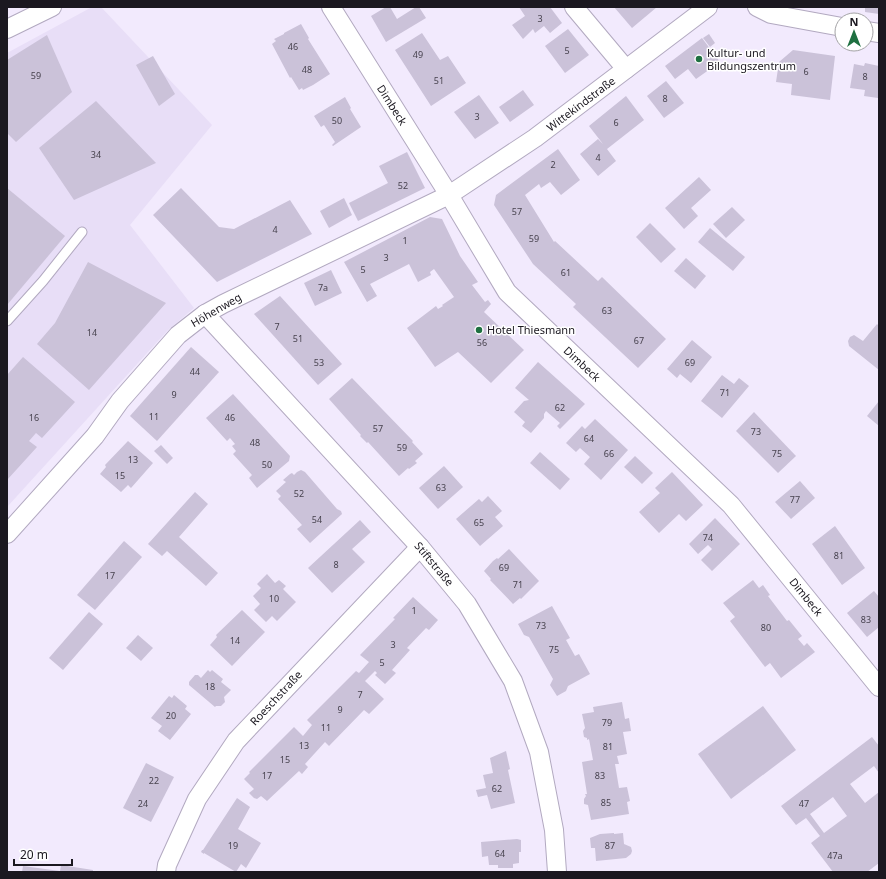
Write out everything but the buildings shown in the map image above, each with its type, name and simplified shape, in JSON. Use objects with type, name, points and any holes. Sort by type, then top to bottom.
[{"type":"street","points":[[7,29],[52,7]]},
{"type":"street","name":"Dimbeck","points":[[331,7],[449,194],[507,292],[731,505],[879,687]]},
{"type":"street","points":[[574,7],[626,69]]},
{"type":"street","name":"Wittekindstraße","points":[[449,194],[535,138],[708,7]]},
{"type":"street","points":[[757,7],[771,14],[834,26]]},
{"type":"street","name":"Höhenweg","points":[[7,534],[95,436],[120,401],[178,335],[205,314],[449,194]]},
{"type":"street","name":"Stiftstraße","points":[[205,314],[420,547],[467,604],[513,681],[538,752],[554,830],[557,872]]},
{"type":"street","name":"Roeschstraße","points":[[166,872],[167,865],[197,799],[236,741],[420,547]]},
{"type":"lane","points":[[7,321],[43,281],[82,232]]},
{"type":"shaded area","points":[[92,7],[101,7],[212,125],[130,225],[194,308],[168,330],[7,507],[7,53]]},
{"type":"place","name":"Kultur- und Bildungszentrum","points":[[699,59]]},
{"type":"place","name":"Hotel Thiesmann","points":[[479,330]]}]
